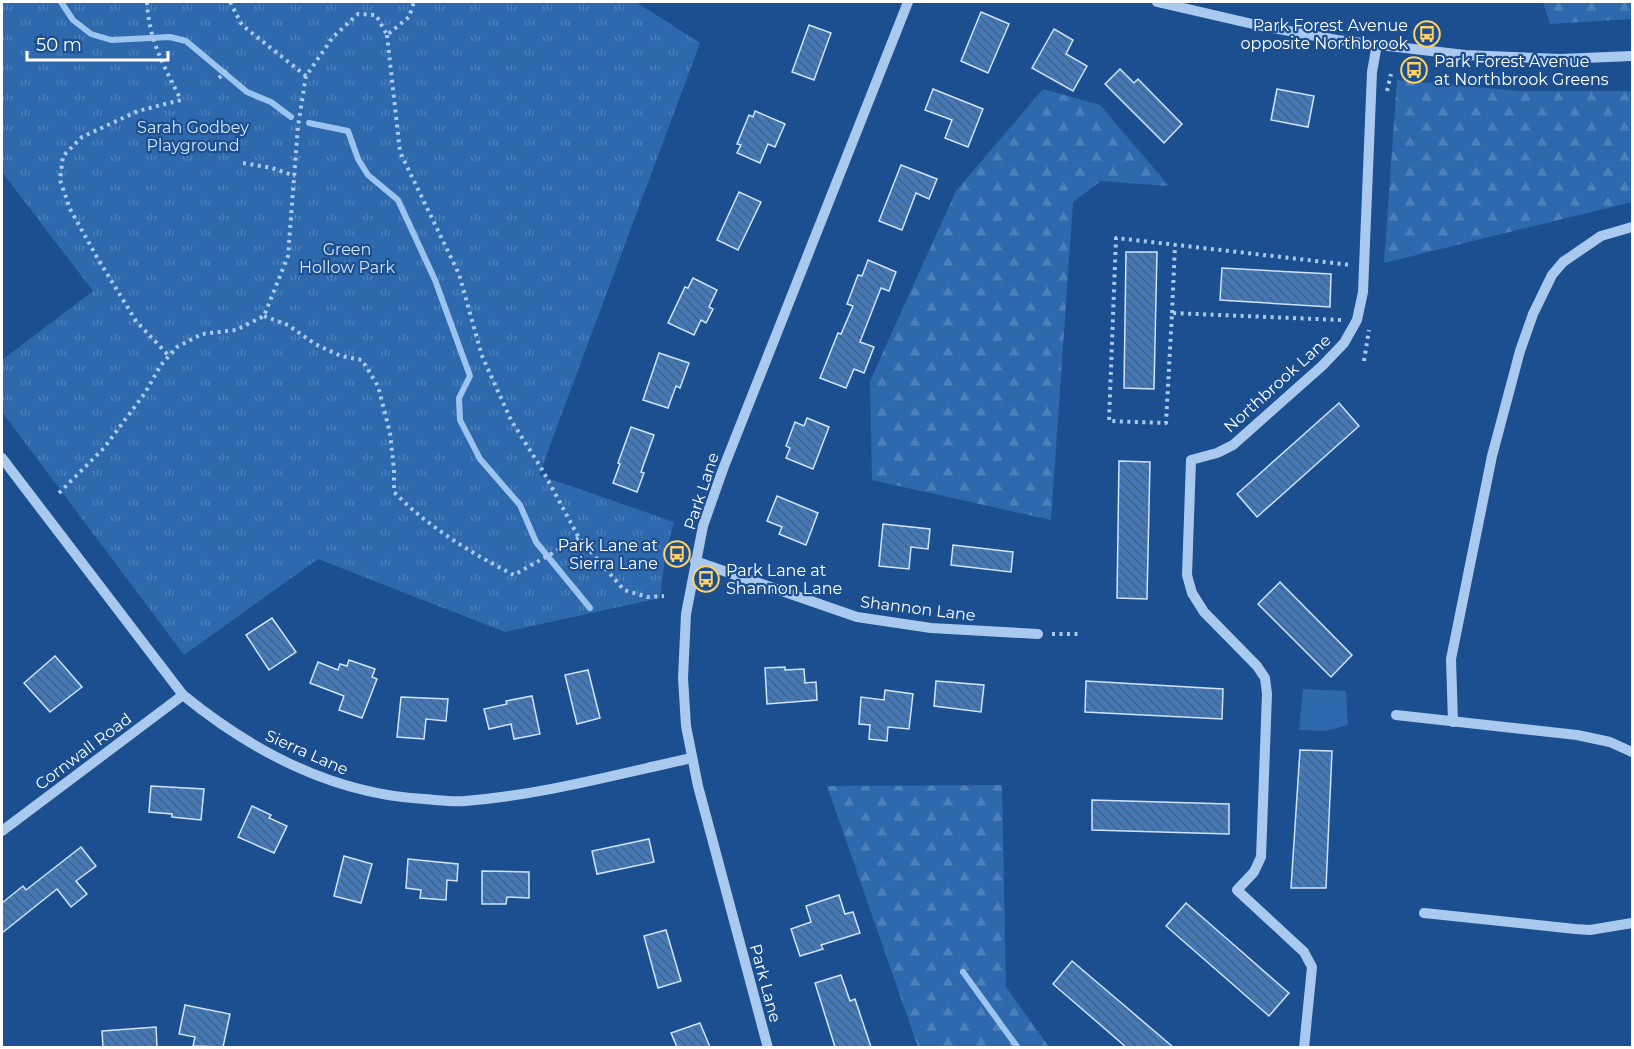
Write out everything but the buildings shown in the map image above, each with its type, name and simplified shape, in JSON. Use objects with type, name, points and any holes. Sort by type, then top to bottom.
[{"type":"street","name":"Park Lane","points":[[768,1047],[692,758],[686,726],[683,678],[686,614],[703,526],[723,469],[908,2]]},
{"type":"street","points":[[1157,2],[1170,3],[1257,25],[1337,40],[1465,55],[1560,59],[1632,56]]},
{"type":"street","name":"Northbrook Lane","points":[[1304,1047],[1312,966],[1304,952],[1237,890],[1254,873],[1261,857],[1266,686],[1265,678],[1257,666],[1204,612],[1192,593],[1187,575],[1191,460],[1217,453],[1233,445],[1322,366],[1344,343],[1357,320],[1363,292],[1372,72],[1377,44]]},
{"type":"street","points":[[1453,722],[1451,659],[1492,456],[1520,351],[1533,314],[1552,275],[1563,262],[1601,236],[1632,227]]},
{"type":"street","name":"Sierra Lane","points":[[2,458],[183,695],[216,721],[268,754],[311,773],[354,789],[396,797],[462,801],[516,796],[692,758]]},
{"type":"street","name":"Shannon Lane","points":[[696,561],[857,617],[932,628],[1038,634]]},
{"type":"street","name":"Cornwall Road","points":[[2,831],[183,695]]},
{"type":"street","points":[[1396,715],[1577,735],[1610,742],[1632,752]]},
{"type":"street","points":[[1424,913],[1590,930],[1632,924]]},
{"type":"path","points":[[147,2],[150,30],[155,47],[181,100],[138,111],[82,137],[63,156],[60,180],[70,209],[136,321],[169,356]]},
{"type":"path","points":[[230,2],[242,25],[306,76]]},
{"type":"path","points":[[387,35],[409,17],[414,2]]},
{"type":"path","points":[[59,493],[104,448],[145,393],[161,365],[177,347],[202,334],[236,330],[264,316],[288,256],[298,126],[306,76],[333,37],[358,14],[376,15],[387,35],[400,152],[459,274],[482,356],[506,410],[543,471],[579,538],[624,590],[647,597],[664,596]]},
{"type":"path","points":[[219,78],[228,69]]},
{"type":"path","points":[[243,163],[272,168],[295,176]]},
{"type":"path","points":[[1175,244],[1166,423],[1109,421],[1116,238],[1175,244],[1364,266]]},
{"type":"path","points":[[1172,313],[1357,320]]},
{"type":"path","points":[[264,316],[288,325],[341,356],[362,360],[378,386],[390,433],[394,492],[411,510],[475,555],[514,575],[579,538]]},
{"type":"path","points":[[1038,634],[1078,634]]},
{"type":"green space","name":"Green Hollow Park","points":[[2,2],[636,2],[700,43],[539,475],[674,522],[665,556],[660,598],[505,632],[318,559],[184,655],[2,412],[2,360],[93,291],[2,172]]},
{"type":"green space","points":[[1543,2],[1632,2],[1632,19],[1550,24]]},
{"type":"green space","points":[[1397,80],[1520,91],[1632,91],[1632,202],[1384,263]]},
{"type":"green space","points":[[1043,89],[1100,105],[1169,186],[1101,181],[1073,202],[1051,520],[872,480],[870,381],[956,191]]},
{"type":"green space","points":[[1303,689],[1346,691],[1348,725],[1326,731],[1299,730]]},
{"type":"green space","points":[[1002,785],[1006,987],[1049,1047],[918,1047],[827,786]]},
{"type":"waterway","points":[[61,2],[73,20],[91,34],[111,40],[170,37],[186,41],[247,92],[271,102],[291,117]]},
{"type":"waterway","points":[[309,123],[348,131],[358,159],[368,175],[398,200],[435,280],[470,376],[459,398],[460,420],[480,459],[520,505],[536,542],[590,608]]},
{"type":"waterway","points":[[963,972],[1018,1048]]},
{"type":"place","name":"Park Forest Avenue opposite Northbrook","points":[[1427,34]]},
{"type":"place","name":"Park Forest Avenue at Northbrook Greens","points":[[1414,70]]},
{"type":"place","name":"Park Lane at Sierra Lane","points":[[677,554]]},
{"type":"place","name":"Park Lane at Shannon Lane","points":[[706,579]]},
{"type":"park label","name":"Sarah Godbey Playground","points":[[193,136]]}]
